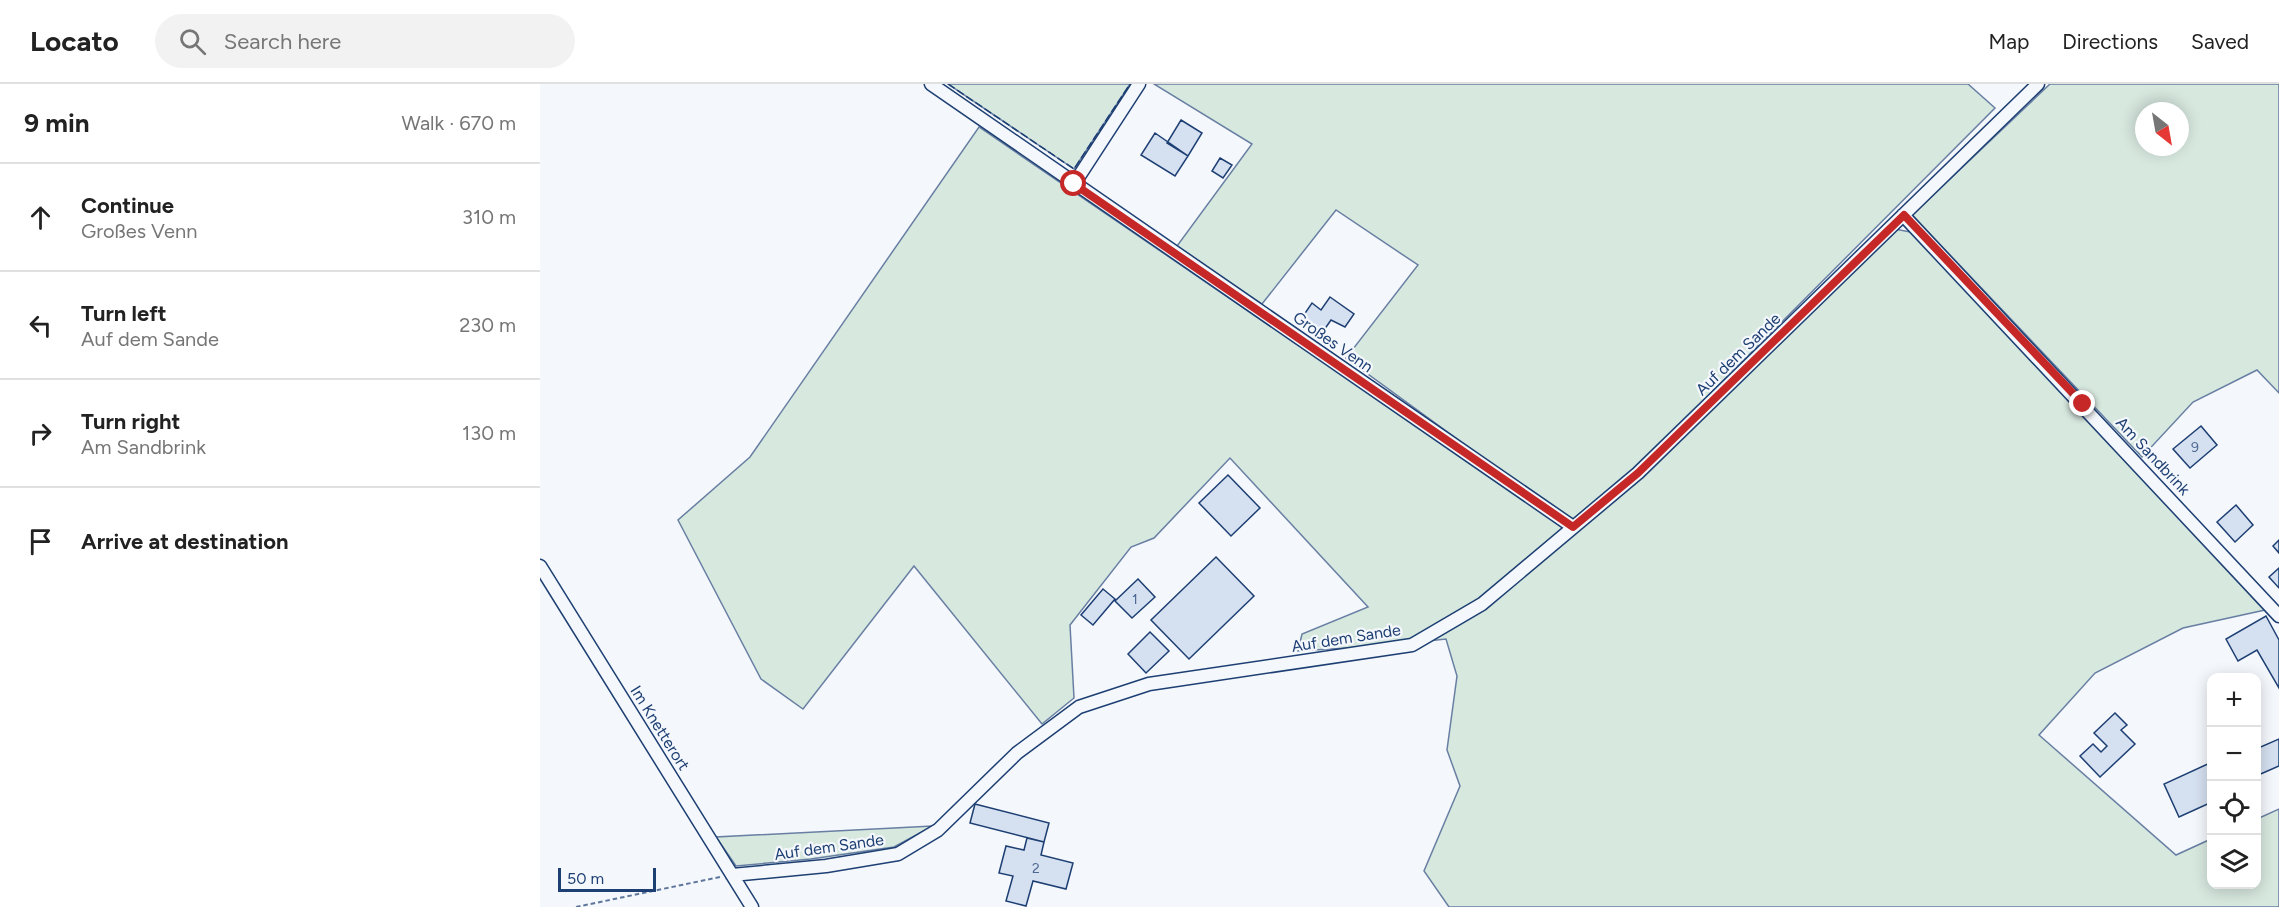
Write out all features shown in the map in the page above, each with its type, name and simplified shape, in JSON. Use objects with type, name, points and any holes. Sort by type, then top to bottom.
[{"type":"street","name":"Großes Venn","points":[[931,84],[1573,527]]},
{"type":"street","points":[[1074,184],[1139,84]]},
{"type":"street","name":"Auf dem Sande","points":[[732,875],[826,866],[898,854],[938,830],[1017,753],[1079,707],[1149,684],[1412,645],[1482,604],[1654,458],[2038,84]]},
{"type":"street","name":"Am Sandbrink","points":[[1904,215],[2279,616]]},
{"type":"street","name":"Im Knetterort","points":[[540,566],[752,907]]},
{"type":"path","points":[[576,907],[732,875]]},
{"type":"shaded area","points":[[948,84],[1130,84],[1074,169]]},
{"type":"shaded area","points":[[1154,84],[1968,84],[1995,108],[1709,395],[1884,227],[1921,234],[2265,610],[2183,628],[2095,673],[2039,735],[2176,855],[2207,841],[2207,889],[2261,889],[2261,817],[2279,809],[2279,907],[1449,907],[1424,871],[1460,786],[1447,750],[1457,676],[1446,639],[1298,651],[1302,634],[1368,607],[1230,458],[1154,538],[1131,547],[1070,625],[1074,698],[1042,724],[914,566],[803,709],[761,679],[678,520],[750,457],[979,127],[1295,343],[1523,487],[1346,358],[1418,265],[1336,210],[1262,304],[1177,246],[1252,144]]},
{"type":"shaded area","points":[[2050,84],[2279,84],[2279,393],[2257,370],[2193,402],[2142,457],[1912,215]]},
{"type":"shaded area","points":[[933,826],[894,847],[811,859],[736,866],[716,837]]},
{"type":"building","points":[[1181,120],[1202,133],[1188,156],[1167,143]]},
{"type":"building","points":[[1155,133],[1188,156],[1175,176],[1141,155]]},
{"type":"building","points":[[1220,158],[1232,165],[1223,178],[1212,171]]},
{"type":"building","points":[[1330,297],[1354,314],[1345,327],[1331,320],[1322,333],[1301,319],[1312,303],[1321,310]]},
{"type":"building","points":[[2201,426],[2217,445],[2190,468],[2173,449]]},
{"type":"building","points":[[1228,475],[1260,508],[1231,536],[1199,503]]},
{"type":"building","points":[[2236,505],[2253,525],[2235,542],[2217,522]]},
{"type":"building","points":[[2279,540],[2279,553],[2273,546]]},
{"type":"building","points":[[1216,557],[1254,596],[1189,659],[1151,620]]},
{"type":"building","points":[[2279,568],[2279,588],[2269,577]]},
{"type":"building","points":[[1138,579],[1155,597],[1132,618],[1115,601]]},
{"type":"building","points":[[1103,589],[1115,599],[1093,625],[1081,615]]},
{"type":"building","points":[[2266,616],[2279,640],[2279,688],[2257,650],[2238,661],[2226,639]]},
{"type":"building","points":[[1150,632],[1169,651],[1146,673],[1128,654]]},
{"type":"building","points":[[2115,713],[2127,725],[2121,730],[2135,744],[2100,777],[2080,756],[2093,744],[2101,752],[2107,746],[2094,733]]},
{"type":"building","points":[[2279,739],[2279,766],[2261,774],[2261,747]]},
{"type":"building","points":[[2207,764],[2207,804],[2179,817],[2164,784]]},
{"type":"building","points":[[975,804],[1049,823],[1044,842],[970,823]]},
{"type":"building","points":[[1027,838],[1044,842],[1041,855],[1073,863],[1066,889],[1033,881],[1026,906],[1006,901],[1013,876],[999,873],[1006,846],[1024,850]]},
{"type":"fence","points":[[948,84],[1074,169],[1130,84]]},
{"type":"route","points":[[1074,184],[1573,527],[1638,473],[1904,215],[2083,404]]}]
